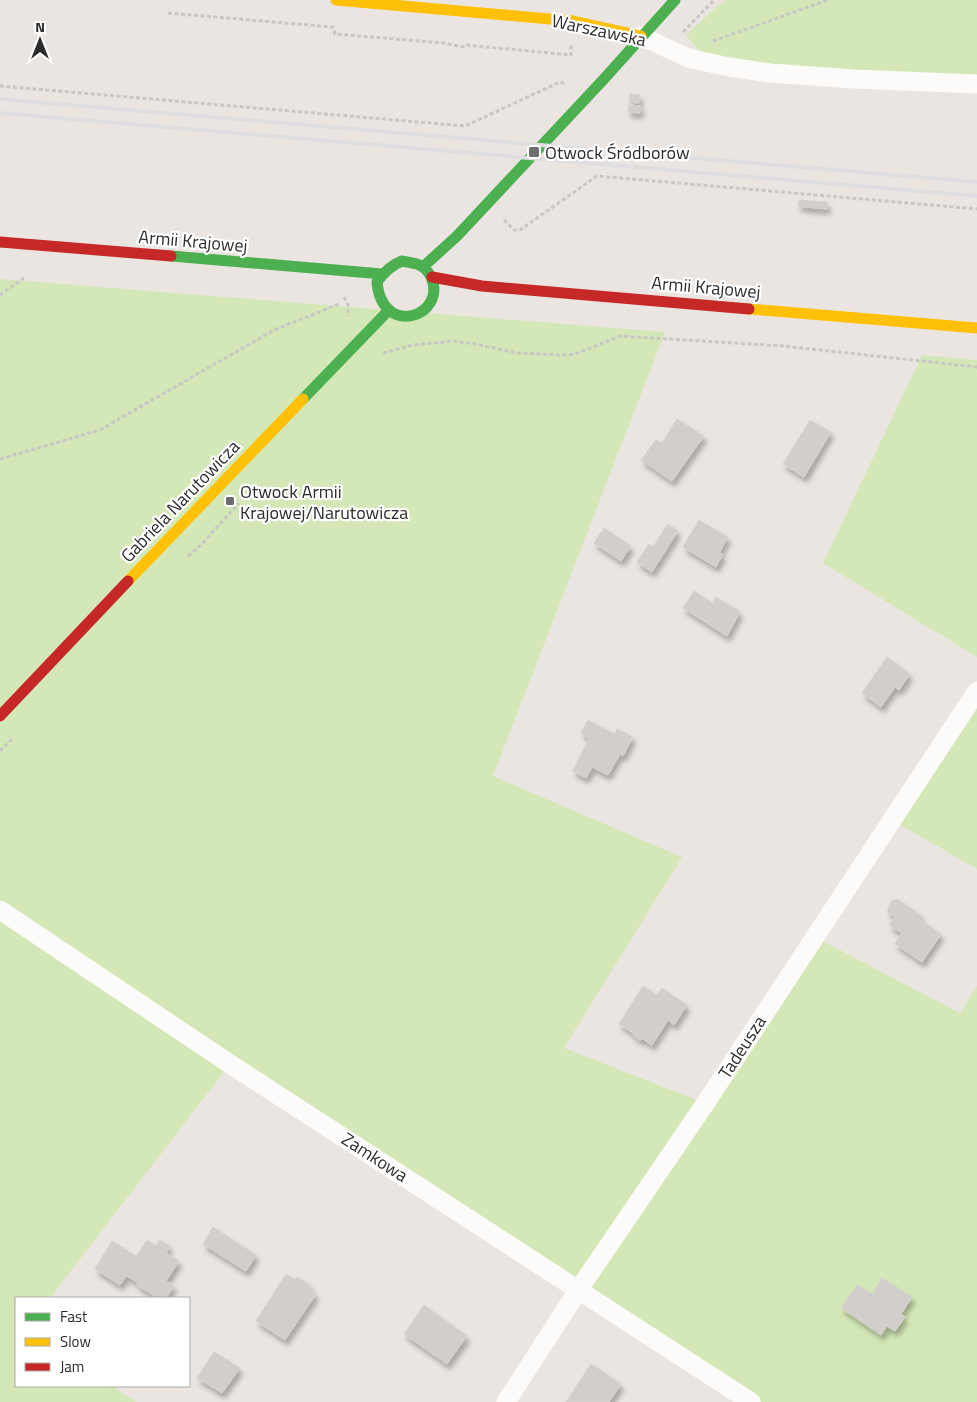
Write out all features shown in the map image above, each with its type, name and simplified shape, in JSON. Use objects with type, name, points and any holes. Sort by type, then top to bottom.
[{"type":"street","name":"Warszawska","points":[[336,0],[573,21],[641,36],[688,58],[729,67],[854,79],[977,84]]},
{"type":"street","points":[[424,266],[457,236],[675,0]]},
{"type":"street","name":"Armii Krajowej","points":[[0,242],[382,274]]},
{"type":"street","points":[[402,261],[414,261],[424,266],[432,277],[435,291],[431,304],[418,315],[402,317],[388,311],[378,294],[377,282],[382,274],[391,265],[402,261]]},
{"type":"street","name":"Armii Krajowej","points":[[432,277],[482,286],[977,328]]},
{"type":"street","name":"Gabriela Narutowicza","points":[[0,716],[218,486],[388,311]]},
{"type":"street","name":"Tadeusza","points":[[506,1402],[579,1289],[705,1104],[977,692]]},
{"type":"street","name":"Zamkowa","points":[[0,910],[230,1064],[751,1402]]},
{"type":"path","points":[[679,36],[714,0]]},
{"type":"path","points":[[709,43],[828,0]]},
{"type":"path","points":[[168,13],[333,27],[334,34],[443,43],[462,47],[466,45],[571,55],[573,21]]},
{"type":"path","points":[[0,86],[465,126],[560,82],[568,86]]},
{"type":"path","points":[[498,215],[514,230],[520,230],[597,176],[977,209]]},
{"type":"path","points":[[0,295],[24,278]]},
{"type":"path","points":[[0,459],[100,430],[274,330],[339,304]]},
{"type":"path","points":[[380,354],[413,344],[454,341],[481,344],[516,353],[562,356],[575,354],[620,336],[783,346],[977,366]]},
{"type":"green space","points":[[724,0],[977,0],[977,83],[729,67],[698,50],[686,35]]},
{"type":"green space","points":[[0,279],[665,332],[493,776],[682,857],[564,1048],[705,1103],[815,937],[960,1013],[977,986],[977,1402],[751,1402],[230,1064],[51,1297],[15,1297],[15,1387],[114,1387],[136,1402],[0,1402]]},
{"type":"green space","points":[[922,355],[977,360],[977,657],[823,563]]},
{"type":"green space","points":[[977,691],[977,869],[892,820]]},
{"type":"building","points":[[630,94],[640,95],[639,103],[629,102]]},
{"type":"building","points":[[629,105],[641,106],[640,113],[628,112]]},
{"type":"building","points":[[799,200],[827,202],[827,209],[798,206]]},
{"type":"building","points":[[677,419],[704,436],[672,481],[641,460],[656,440],[662,443]]},
{"type":"building","points":[[810,420],[831,432],[804,477],[783,464]]},
{"type":"building","points":[[699,520],[728,537],[719,553],[723,554],[716,567],[683,547]]},
{"type":"building","points":[[668,524],[678,531],[652,572],[637,562],[649,544],[653,547]]},
{"type":"building","points":[[604,528],[631,546],[621,561],[594,543]]},
{"type":"building","points":[[694,591],[712,603],[716,597],[740,612],[727,636],[683,608]]},
{"type":"building","points":[[887,657],[910,674],[899,690],[895,687],[881,707],[862,693]]},
{"type":"building","points":[[588,720],[615,734],[617,729],[633,737],[623,756],[620,754],[608,775],[592,767],[586,778],[573,771],[589,738],[581,733]]},
{"type":"building","points":[[897,899],[921,915],[919,919],[941,934],[922,962],[895,944],[902,933],[889,925],[895,917],[888,912],[888,907],[892,901]]},
{"type":"building","points":[[643,986],[657,995],[662,988],[687,1005],[674,1025],[668,1020],[652,1045],[643,1039],[640,1040],[619,1024]]},
{"type":"building","points":[[213,1227],[256,1255],[246,1271],[203,1244]]},
{"type":"building","points":[[147,1240],[156,1246],[160,1240],[170,1246],[166,1253],[179,1261],[166,1281],[174,1286],[167,1297],[156,1297],[124,1274]]},
{"type":"building","points":[[112,1241],[136,1256],[124,1274],[126,1276],[120,1285],[95,1269]]},
{"type":"building","points":[[286,1274],[295,1280],[297,1277],[311,1286],[309,1289],[316,1294],[285,1340],[256,1321]]},
{"type":"building","points":[[882,1278],[912,1297],[901,1314],[905,1317],[895,1331],[887,1326],[881,1335],[841,1308],[857,1285],[872,1294]]},
{"type":"building","points":[[424,1305],[467,1336],[447,1364],[404,1334]]},
{"type":"building","points":[[214,1352],[240,1368],[222,1393],[197,1378]]},
{"type":"building","points":[[591,1364],[621,1384],[609,1402],[566,1402]]},
{"type":"railway","points":[[0,99],[977,182]]},
{"type":"railway","points":[[0,113],[977,196]]},
{"type":"traffic: fast","points":[[424,266],[457,236],[675,0]]},
{"type":"traffic: fast","points":[[171,256],[382,274]]},
{"type":"traffic: fast","points":[[402,261],[417,264],[426,269],[431,277],[434,291],[430,302],[423,311],[412,316],[401,316],[390,311],[381,300],[377,282],[388,269],[402,261]]},
{"type":"traffic: fast","points":[[303,399],[388,311]]},
{"type":"traffic: slow","points":[[336,0],[573,21],[641,36]]},
{"type":"traffic: slow","points":[[749,309],[977,328]]},
{"type":"traffic: slow","points":[[128,581],[303,399]]},
{"type":"traffic: jam","points":[[0,242],[171,256]]},
{"type":"traffic: jam","points":[[432,277],[482,286],[749,309]]},
{"type":"traffic: jam","points":[[0,716],[128,581]]},
{"type":"place","name":"Otwock Śródborów","points":[[534,152]]},
{"type":"place","name":"Otwock Armii Krajowej/Narutowicza","points":[[230,501]]}]
